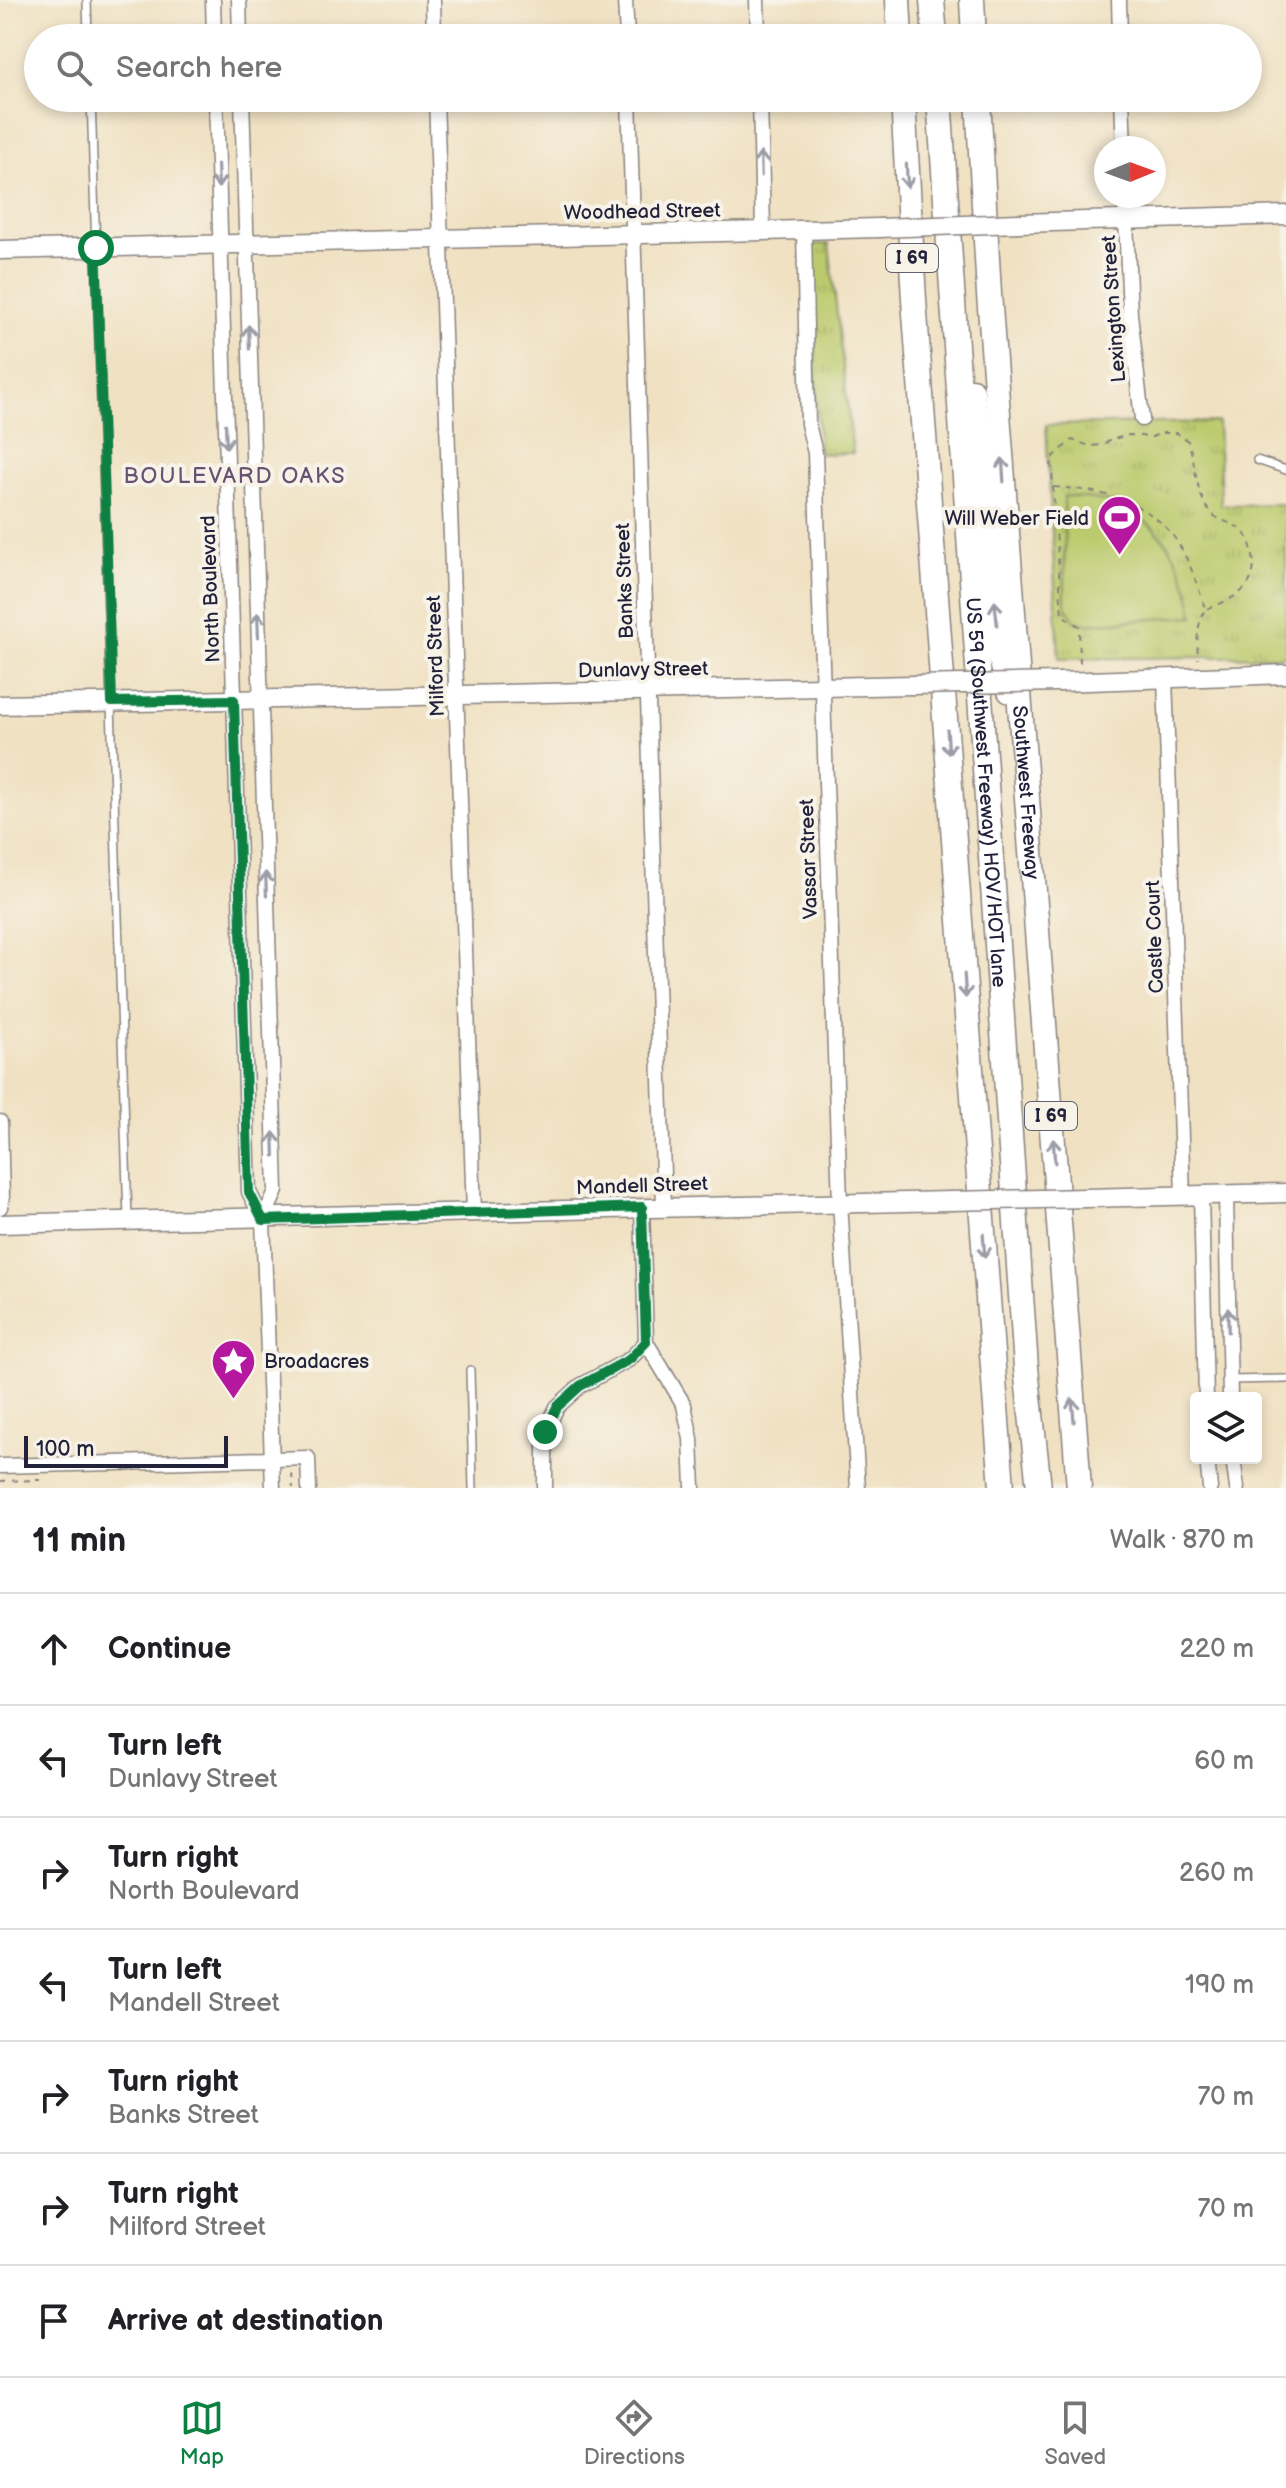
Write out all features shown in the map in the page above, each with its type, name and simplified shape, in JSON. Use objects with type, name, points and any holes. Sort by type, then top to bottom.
[{"type":"highway","points":[[898,0],[899,24]]},
{"type":"highway","points":[[932,0],[934,24]]},
{"type":"highway","points":[[972,0],[973,24]]},
{"type":"highway","name":"I 69","points":[[904,112],[915,315],[1002,1488]]},
{"type":"highway","name":"US 59 (Southwest Freeway) HOV/HOT lane","points":[[940,112],[1025,1353],[1039,1488]]},
{"type":"highway","name":"Southwest Freeway","points":[[979,112],[988,275],[1079,1488]]},
{"type":"highway","points":[[941,130],[956,564],[941,637]]},
{"type":"highway","points":[[941,130],[1000,656],[1024,743]]},
{"type":"street","points":[[213,0],[214,24]]},
{"type":"street","points":[[239,0],[240,24]]},
{"type":"street","points":[[433,0],[434,24]]},
{"type":"street","points":[[625,0],[626,24]]},
{"type":"street","points":[[757,0],[758,24]]},
{"type":"street","points":[[1119,0],[1120,24]]},
{"type":"street","name":"North Boulevard","points":[[216,112],[249,1192],[263,1220],[273,1488]]},
{"type":"street","name":"North Boulevard","points":[[242,112],[276,1191],[263,1220]]},
{"type":"street","name":"Milford Street","points":[[437,112],[474,1213]]},
{"type":"street","name":"Banks Street","points":[[629,112],[664,1206]]},
{"type":"street","points":[[760,112],[763,230]]},
{"type":"street","points":[[1123,112],[1124,136]]},
{"type":"street","name":"Lexington Street","points":[[1125,208],[1130,314],[1142,419]]},
{"type":"street","name":"Woodhead Street","points":[[0,250],[1286,215]]},
{"type":"street","name":"Vassar Street","points":[[804,229],[808,424],[815,453],[840,1203],[858,1488]]},
{"type":"street","name":"Dunlavy Street","points":[[0,705],[1060,682],[1286,674]]},
{"type":"street","name":"Castle Court","points":[[1165,677],[1206,1392]]},
{"type":"street","points":[[0,1122],[0,1207]]},
{"type":"street","name":"Mandell Street","points":[[0,1224],[1286,1193]]},
{"type":"street","points":[[1226,1194],[1230,1392]]},
{"type":"street","points":[[642,1207],[646,1342],[684,1405],[691,1439],[693,1488]]},
{"type":"street","points":[[545,1488],[545,1432],[557,1407],[580,1386],[630,1359],[646,1342]]},
{"type":"street","points":[[0,1466],[308,1458],[309,1488]]},
{"type":"street","points":[[1208,1464],[1210,1488]]},
{"type":"street","points":[[1234,1464],[1237,1488]]},
{"type":"lane","points":[[87,0],[88,24]]},
{"type":"lane","points":[[91,112],[128,1221]]},
{"type":"lane","points":[[1257,460],[1286,470]]},
{"type":"lane","points":[[470,1370],[473,1488]]},
{"type":"lane","points":[[1229,1380],[1286,1379]]},
{"type":"path","points":[[1081,681],[1079,626],[1062,615],[1051,459],[1072,440],[1090,446],[1129,435],[1152,437],[1161,433],[1177,433],[1188,441],[1208,511],[1247,535],[1254,563],[1246,589],[1233,599],[1206,609],[1200,618],[1196,635],[1199,676]]},
{"type":"path","points":[[1053,487],[1095,491],[1122,499],[1162,524],[1176,539],[1206,609]]},
{"type":"green space","points":[[811,244],[829,244],[853,453],[819,454]]},
{"type":"green space","points":[[1218,422],[1221,505],[1286,504],[1286,656],[1059,659],[1046,425]]},
{"type":"green space","name":"Will Weber Field","points":[[1064,496],[1108,502],[1127,510],[1157,532],[1177,561],[1194,616],[1086,624],[1076,622],[1065,605]]},
{"type":"place","name":"Will Weber Field","points":[[1120,557]]},
{"type":"place","name":"Broadacres","points":[[233,1400]]},
{"type":"district","name":"BOULEVARD OAKS","points":[[235,475]]},
{"type":"route","points":[[96,248],[112,702],[234,700],[249,1192],[263,1220],[642,1207],[646,1342],[630,1359],[580,1386],[557,1407],[545,1432]]}]
